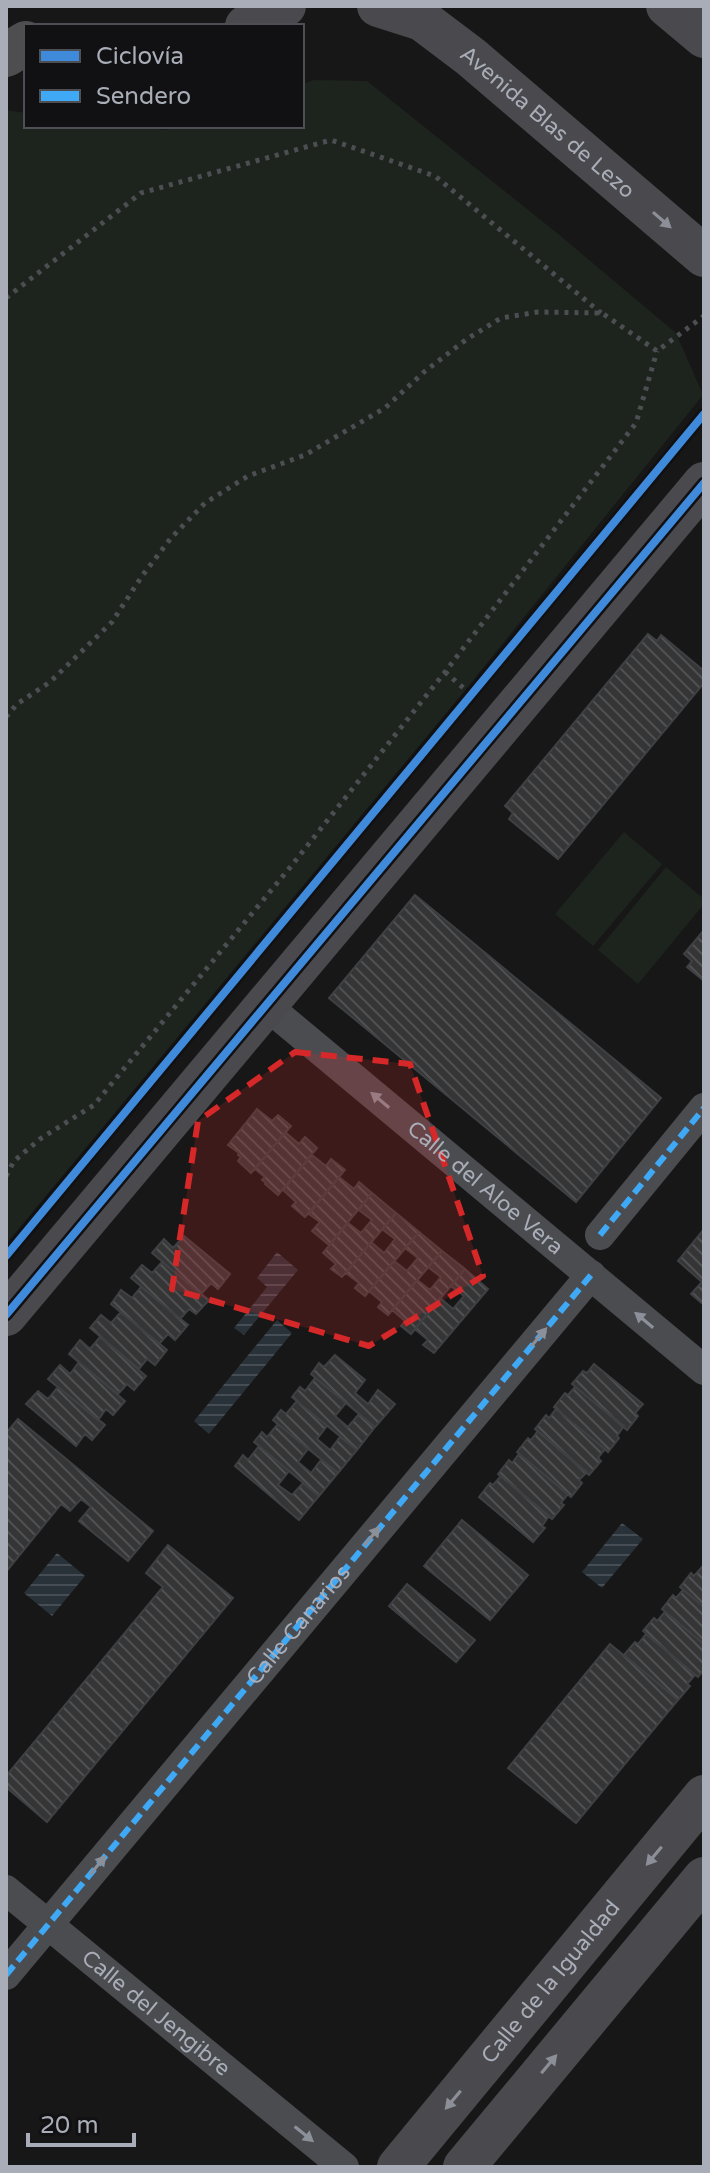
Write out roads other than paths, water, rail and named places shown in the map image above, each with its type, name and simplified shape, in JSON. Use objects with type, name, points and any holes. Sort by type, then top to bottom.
[{"type":"highway","points":[[6,55],[24,43]]},
{"type":"main road","points":[[250,24],[285,6]]},
{"type":"main road","name":"Avenida Blas de Lezo","points":[[378,6],[422,20],[471,57],[704,256]]},
{"type":"main road","points":[[667,6],[704,37]]},
{"type":"main road","points":[[6,31],[24,41]]},
{"type":"main road","points":[[6,1315],[704,483]]},
{"type":"main road","name":"Calle de la Igualdad","points":[[398,2167],[704,1796]]},
{"type":"main road","points":[[464,2167],[704,1878]]},
{"type":"street","name":"Calle del Aloe Vera","points":[[267,1006],[704,1370]]},
{"type":"street","points":[[600,1235],[704,1108]]},
{"type":"street","name":"Calle Canarios","points":[[6,1975],[591,1275]]},
{"type":"street","name":"Calle del Jengibre","points":[[6,1890],[344,2167]]}]
